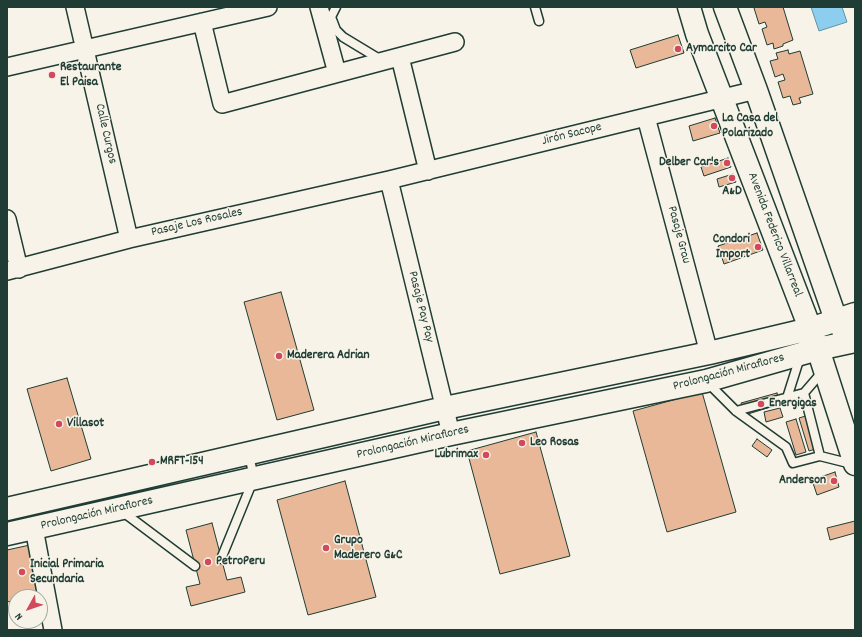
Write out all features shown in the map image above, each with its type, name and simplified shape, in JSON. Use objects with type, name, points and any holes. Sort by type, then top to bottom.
[{"type":"main road","name":"Avenida Federico Villarreal","points":[[689,7],[697,34],[810,329],[810,352],[824,371],[855,464]]},
{"type":"main road","points":[[725,7],[756,90],[846,317],[854,345]]},
{"type":"main road","name":"Prolongación Miraflores","points":[[7,508],[445,408],[709,353],[810,329],[846,317]]},
{"type":"main road","name":"Prolongación Miraflores","points":[[7,534],[451,434],[706,381],[810,352],[854,345]]},
{"type":"street","name":"Calle Curgos","points":[[75,7],[129,239]]},
{"type":"street","points":[[7,67],[268,7]]},
{"type":"street","points":[[319,7],[338,73]]},
{"type":"street","points":[[202,22],[222,104],[455,42]]},
{"type":"street","points":[[400,57],[428,171]]},
{"type":"street","name":"Jirón Sacope","points":[[389,180],[756,90]]},
{"type":"street","name":"Pasaje Grau","points":[[646,117],[709,353]]},
{"type":"street","name":"Pasaje Los Rosales","points":[[13,270],[129,239],[389,180]]},
{"type":"street","name":"Pasaje Pay Pay","points":[[389,180],[451,434]]},
{"type":"street","points":[[7,219],[13,270]]},
{"type":"street","points":[[34,528],[53,630]]},
{"type":"lane","points":[[336,7],[331,16],[336,30],[343,37],[383,61]]},
{"type":"lane","points":[[535,7],[539,21]]},
{"type":"lane","points":[[787,398],[810,352]]},
{"type":"lane","points":[[736,411],[804,393],[824,371]]},
{"type":"lane","points":[[706,381],[736,411],[786,447],[793,463],[820,456],[855,464]]},
{"type":"lane","points":[[804,393],[820,456]]},
{"type":"lane","points":[[222,559],[254,478],[248,453]]},
{"type":"lane","points":[[120,509],[195,566]]},
{"type":"water","points":[[811,7],[842,7],[847,22],[819,31]]},
{"type":"building","points":[[783,7],[793,40],[774,49],[773,43],[767,45],[762,29],[767,27],[765,22],[759,24],[754,8]]},
{"type":"building","points":[[678,35],[684,53],[636,68],[630,50]]},
{"type":"building","points":[[788,50],[789,54],[800,51],[813,94],[799,98],[801,103],[793,105],[790,96],[783,98],[778,82],[785,80],[783,74],[775,77],[770,61],[778,59],[776,53]]},
{"type":"building","points":[[715,118],[720,133],[693,141],[689,126]]},
{"type":"building","points":[[728,158],[731,167],[704,176],[701,167]]},
{"type":"building","points":[[733,174],[736,182],[719,187],[717,179]]},
{"type":"building","points":[[757,233],[763,250],[724,264],[718,246]]},
{"type":"building","name":"Maderera Adrian","points":[[281,292],[314,410],[277,420],[244,302]]},
{"type":"building","name":"Villasot","points":[[67,378],[91,459],[51,471],[27,389]]},
{"type":"building","points":[[702,392],[736,512],[667,532],[633,411]]},
{"type":"building","name":"Energigas","points":[[777,393],[780,404],[745,415],[741,403]]},
{"type":"building","name":"Energigas","points":[[780,408],[783,417],[766,422],[764,412]]},
{"type":"building","name":"Energigas","points":[[809,415],[819,448],[809,451],[799,418]]},
{"type":"building","name":"Energigas","points":[[796,419],[806,452],[796,455],[786,422]]},
{"type":"building","points":[[536,432],[570,556],[500,574],[467,451]]},
{"type":"building","name":"Energigas","points":[[757,439],[772,450],[767,457],[752,446]]},
{"type":"building","points":[[835,472],[839,487],[817,495],[812,480]]},
{"type":"building","name":"Grupo Maderero G&C","points":[[345,481],[376,597],[308,615],[277,500]]},
{"type":"building","points":[[855,521],[855,533],[830,540],[827,528]]},
{"type":"building","name":"PetroPeru","points":[[212,523],[227,580],[241,577],[245,592],[191,606],[186,587],[200,584],[186,530]]},
{"type":"building","name":"Inicial Primaria Secundaria","points":[[30,545],[40,589],[8,589],[7,602],[7,550]]},
{"type":"place","name":"Aymarcito Car","points":[[678,49]]},
{"type":"place","name":"Restaurante El Paisa","points":[[52,75]]},
{"type":"place","name":"La Casa del Polarizado","points":[[714,126]]},
{"type":"place","name":"Delber Car's","points":[[727,163]]},
{"type":"place","name":"A&D","points":[[732,178]]},
{"type":"place","name":"Condori Import","points":[[758,247]]},
{"type":"place","name":"Maderera Adrian","points":[[279,356]]},
{"type":"place","name":"Energigas","points":[[761,404]]},
{"type":"place","name":"Villasot","points":[[59,424]]},
{"type":"place","name":"Leo Rosas","points":[[522,443]]},
{"type":"place","name":"Lubrimax","points":[[486,455]]},
{"type":"place","name":"MRFT-154","points":[[152,462]]},
{"type":"place","name":"Anderson","points":[[834,481]]},
{"type":"place","name":"Grupo Maderero G&C","points":[[326,548]]},
{"type":"place","name":"PetroPeru","points":[[208,562]]},
{"type":"place","name":"Inicial Primaria Secundaria","points":[[22,572]]}]
